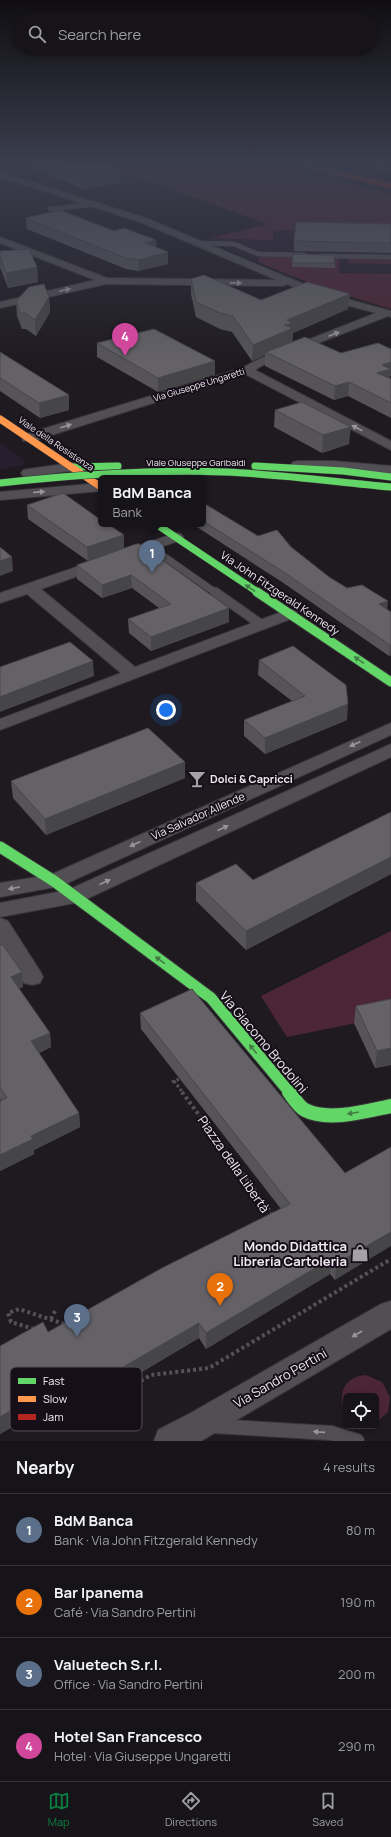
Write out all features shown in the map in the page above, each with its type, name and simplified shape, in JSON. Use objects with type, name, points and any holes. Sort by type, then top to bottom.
[{"type":"main road","name":"Viale della Resistenza","points":[[0,419],[98,485]]},
{"type":"main road","points":[[72,467],[249,465],[343,471],[391,477]]},
{"type":"main road","name":"Viale Giuseppe Garibaldi","points":[[0,483],[112,473],[192,472],[258,474],[391,487]]},
{"type":"main road","name":"Via John Fitzgerald Kennedy","points":[[161,527],[391,682]]},
{"type":"main road","name":"Via Giacomo Brodolini","points":[[0,847],[54,881],[73,897],[211,998],[304,1110],[312,1114],[324,1116],[391,1106]]},
{"type":"street","points":[[167,230],[291,284],[321,295],[389,314]]},
{"type":"street","points":[[0,240],[106,281]]},
{"type":"street","points":[[0,305],[106,281],[291,284]]},
{"type":"street","name":"Via Giuseppe Ungaretti","points":[[28,438],[246,370],[263,361],[389,314]]},
{"type":"street","points":[[246,370],[391,446]]},
{"type":"street","points":[[249,465],[333,465],[391,470]]},
{"type":"street","points":[[0,476],[72,467]]},
{"type":"street","points":[[0,496],[98,487]]},
{"type":"street","points":[[0,598],[176,537]]},
{"type":"street","points":[[30,588],[132,673]]},
{"type":"street","points":[[0,725],[132,673],[290,614]]},
{"type":"street","name":"Via Salvador Allende","points":[[0,890],[54,881],[391,728]]},
{"type":"street","name":"Via Salvador Allende","points":[[0,910],[73,897],[391,750]]},
{"type":"street","points":[[0,926],[32,977]]},
{"type":"street","name":"Via Sandro Pertini","points":[[169,1441],[200,1425],[391,1314]]},
{"type":"lane","points":[[197,243],[234,244],[258,254],[391,257]]},
{"type":"lane","points":[[149,546],[262,625]]},
{"type":"lane","points":[[200,1425],[331,1433],[357,1441]]},
{"type":"path","name":"Piazza della Libertà","points":[[179,1079],[173,1081],[272,1214],[267,1216]]},
{"type":"path","points":[[142,1380],[151,1375],[209,1368],[391,1259]]},
{"type":"path","points":[[36,1330],[11,1322],[8,1313],[19,1309],[67,1325]]},
{"type":"path","points":[[51,1320],[55,1311]]},
{"type":"shaded area","points":[[242,230],[274,230],[273,240],[210,238]]},
{"type":"shaded area","points":[[244,230],[391,230],[391,280],[291,277],[205,239]]},
{"type":"shaded area","points":[[281,230],[391,230],[391,234]]},
{"type":"shaded area","points":[[260,256],[339,258],[339,273],[391,274],[391,309],[291,276],[258,262]]},
{"type":"shaded area","points":[[348,258],[391,259],[391,264],[348,263]]},
{"type":"shaded area","points":[[0,443],[21,458],[25,462],[23,465],[0,470]]},
{"type":"shaded area","points":[[391,931],[391,1016],[287,1037],[261,996]]},
{"type":"shaded area","points":[[366,1375],[382,1382],[390,1397],[388,1412],[379,1420],[379,1393],[343,1393],[343,1405],[342,1393],[344,1387],[348,1382],[359,1376]]},
{"type":"building","points":[[57,230],[130,230],[156,240],[145,243],[168,252],[138,260],[126,258]]},
{"type":"building","points":[[295,230],[391,230],[391,243],[294,241]]},
{"type":"building","points":[[29,249],[37,267],[6,273],[0,256],[0,251]]},
{"type":"building","points":[[293,254],[334,255],[335,263],[292,263]]},
{"type":"building","points":[[204,275],[261,300],[307,282],[350,294],[287,320],[292,323],[284,325],[293,328],[253,345],[233,316],[220,313],[196,302],[191,279]]},
{"type":"building","points":[[44,284],[49,297],[35,320],[25,313],[20,313],[16,301],[29,287]]},
{"type":"building","points":[[154,329],[215,361],[158,378],[97,343]]},
{"type":"building","points":[[305,337],[341,353],[378,343],[391,349],[391,362],[382,365],[391,369],[377,373],[391,379],[391,403],[349,382],[335,386],[266,352]]},
{"type":"building","points":[[0,352],[69,395],[39,403],[0,378]]},
{"type":"building","points":[[302,402],[351,427],[323,435],[275,410]]},
{"type":"building","points":[[63,493],[98,518],[98,527],[112,527],[124,535],[87,547],[27,505]]},
{"type":"building","points":[[206,505],[258,536],[277,530],[291,547],[329,577],[347,588],[362,585],[388,601],[379,604],[391,612],[391,645],[390,645],[282,571],[206,523]]},
{"type":"building","points":[[136,544],[140,544],[229,608],[151,637],[128,619],[171,604],[131,575],[102,585],[77,565]]},
{"type":"building","points":[[0,547],[12,557],[0,561]]},
{"type":"building","points":[[70,642],[93,661],[0,697],[0,667]]},
{"type":"building","points":[[293,646],[346,685],[348,704],[265,738],[244,720],[305,696],[259,660]]},
{"type":"building","points":[[148,728],[185,762],[45,819],[11,781]]},
{"type":"building","points":[[391,812],[391,857],[246,931],[196,883],[236,864],[253,880]]},
{"type":"building","points":[[2,944],[22,972],[11,977],[50,1033],[31,1041],[79,1113],[31,1136],[33,1139],[0,1155],[0,1101],[7,1098],[0,1087],[0,945]]},
{"type":"building","points":[[192,989],[345,1173],[391,1147],[391,1232],[336,1264],[332,1258],[206,1333],[199,1323],[123,1367],[10,1367],[10,1411],[0,1417],[0,1346],[43,1322],[48,1332],[162,1268],[290,1204],[140,1013]]},
{"type":"building","points":[[391,999],[391,1048],[377,1051],[356,1006]]},
{"type":"traffic: fast","points":[[72,467],[118,466]]},
{"type":"traffic: fast","points":[[255,466],[343,471],[391,477]]},
{"type":"traffic: fast","points":[[0,483],[112,474],[224,472],[266,474],[391,487]]},
{"type":"traffic: fast","points":[[160,527],[391,682]]},
{"type":"traffic: fast","points":[[0,847],[54,881],[211,998],[304,1110],[326,1115],[337,1115],[391,1106]]},
{"type":"traffic: slow","points":[[0,419],[98,485]]},
{"type":"place","name":"Hotel San Francesco","points":[[125,356]]},
{"type":"place","name":"BdM Banca","points":[[152,573]]},
{"type":"place","name":"Dolci & Capricci","points":[[197,779]]},
{"type":"place","name":"Mondo Didattica Libreria Cartoleria","points":[[360,1253]]},
{"type":"place","name":"Bar Ipanema","points":[[220,1306]]},
{"type":"place","name":"Valuetech S.r.l.","points":[[77,1337]]}]
